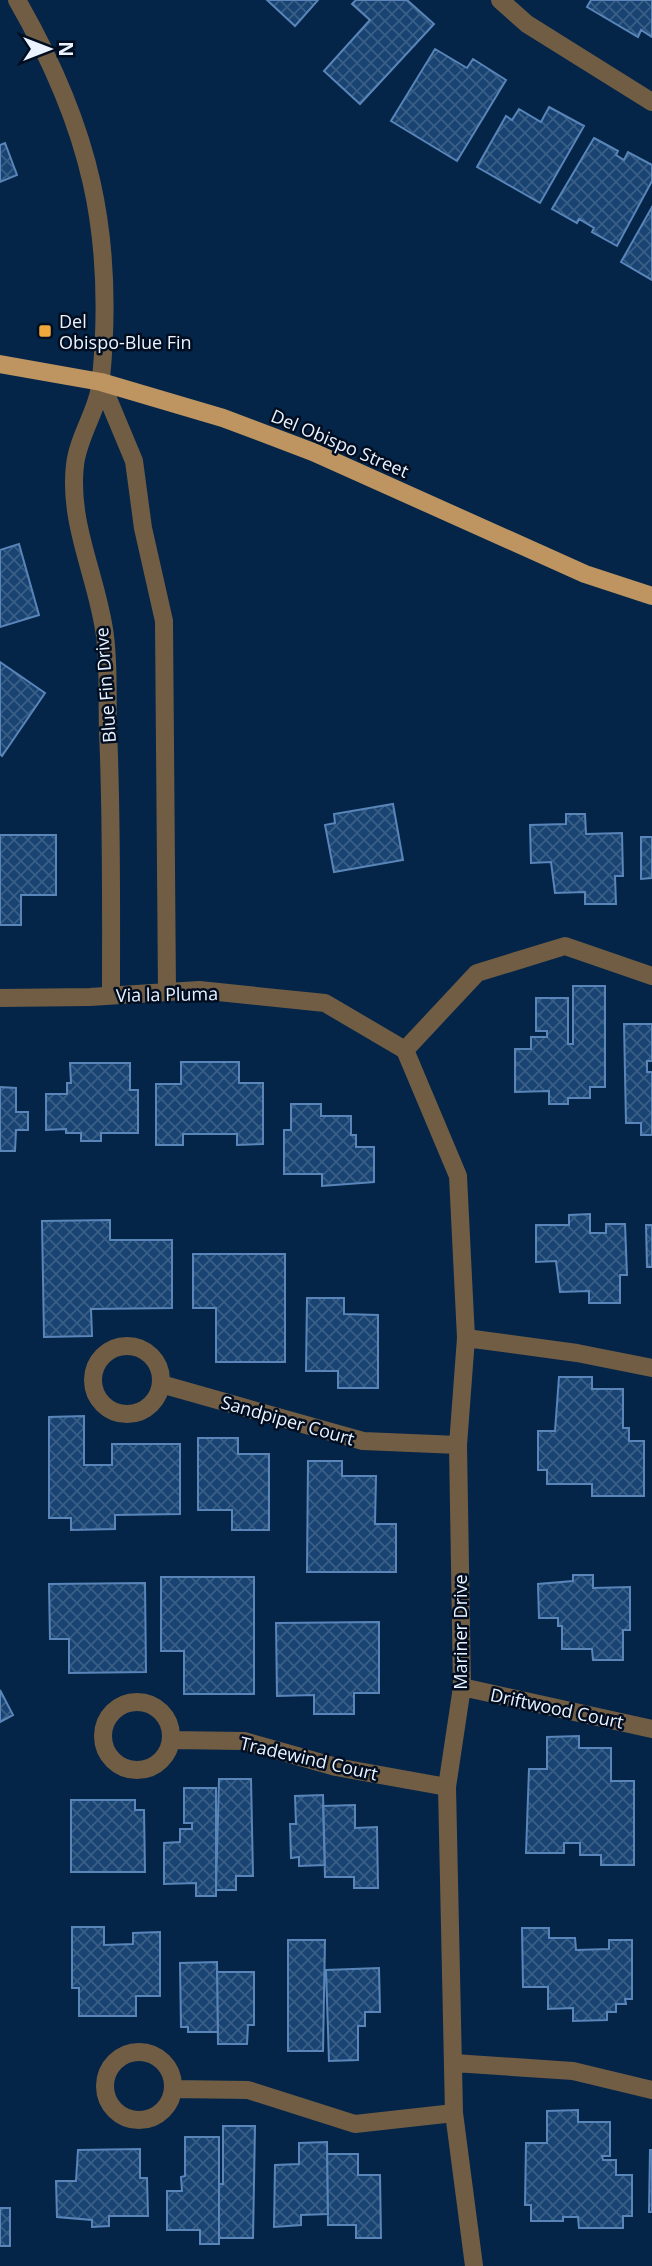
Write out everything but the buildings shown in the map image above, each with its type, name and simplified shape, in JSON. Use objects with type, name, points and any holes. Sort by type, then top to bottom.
[{"type":"main road","name":"Del Obispo Street","points":[[0,364],[101,382],[223,418],[313,452],[585,574],[652,596]]},
{"type":"street","name":"Blue Fin Drive","points":[[17,0],[67,99],[86,154],[97,200],[105,270],[101,382],[75,464],[78,526],[105,635],[112,823],[111,995]]},
{"type":"street","points":[[500,0],[527,24],[652,102]]},
{"type":"street","name":"Blue Fin Drive","points":[[101,382],[134,461],[143,528],[164,621],[167,992]]},
{"type":"street","points":[[405,1049],[477,973],[565,946],[652,976]]},
{"type":"street","name":"Via la Pluma","points":[[0,998],[199,990],[325,1003],[405,1049]]},
{"type":"street","name":"Mariner Drive","points":[[405,1049],[458,1176],[466,1338],[458,1445],[462,1687],[447,1787],[454,2113],[474,2266]]},
{"type":"street","points":[[466,1338],[577,1353],[652,1368]]},
{"type":"street","name":"Sandpiper Court","points":[[161,1384],[363,1441],[458,1445]]},
{"type":"street","name":"Driftwood Court","points":[[462,1687],[652,1729]]},
{"type":"street","name":"Tradewind Court","points":[[171,1740],[244,1741],[336,1767],[447,1787]]},
{"type":"street","points":[[454,2063],[573,2071],[652,2090]]},
{"type":"street","points":[[173,2089],[248,2090],[355,2124],[454,2113]]},
{"type":"place","name":"Del Obispo-Blue Fin","points":[[45,331]]}]
